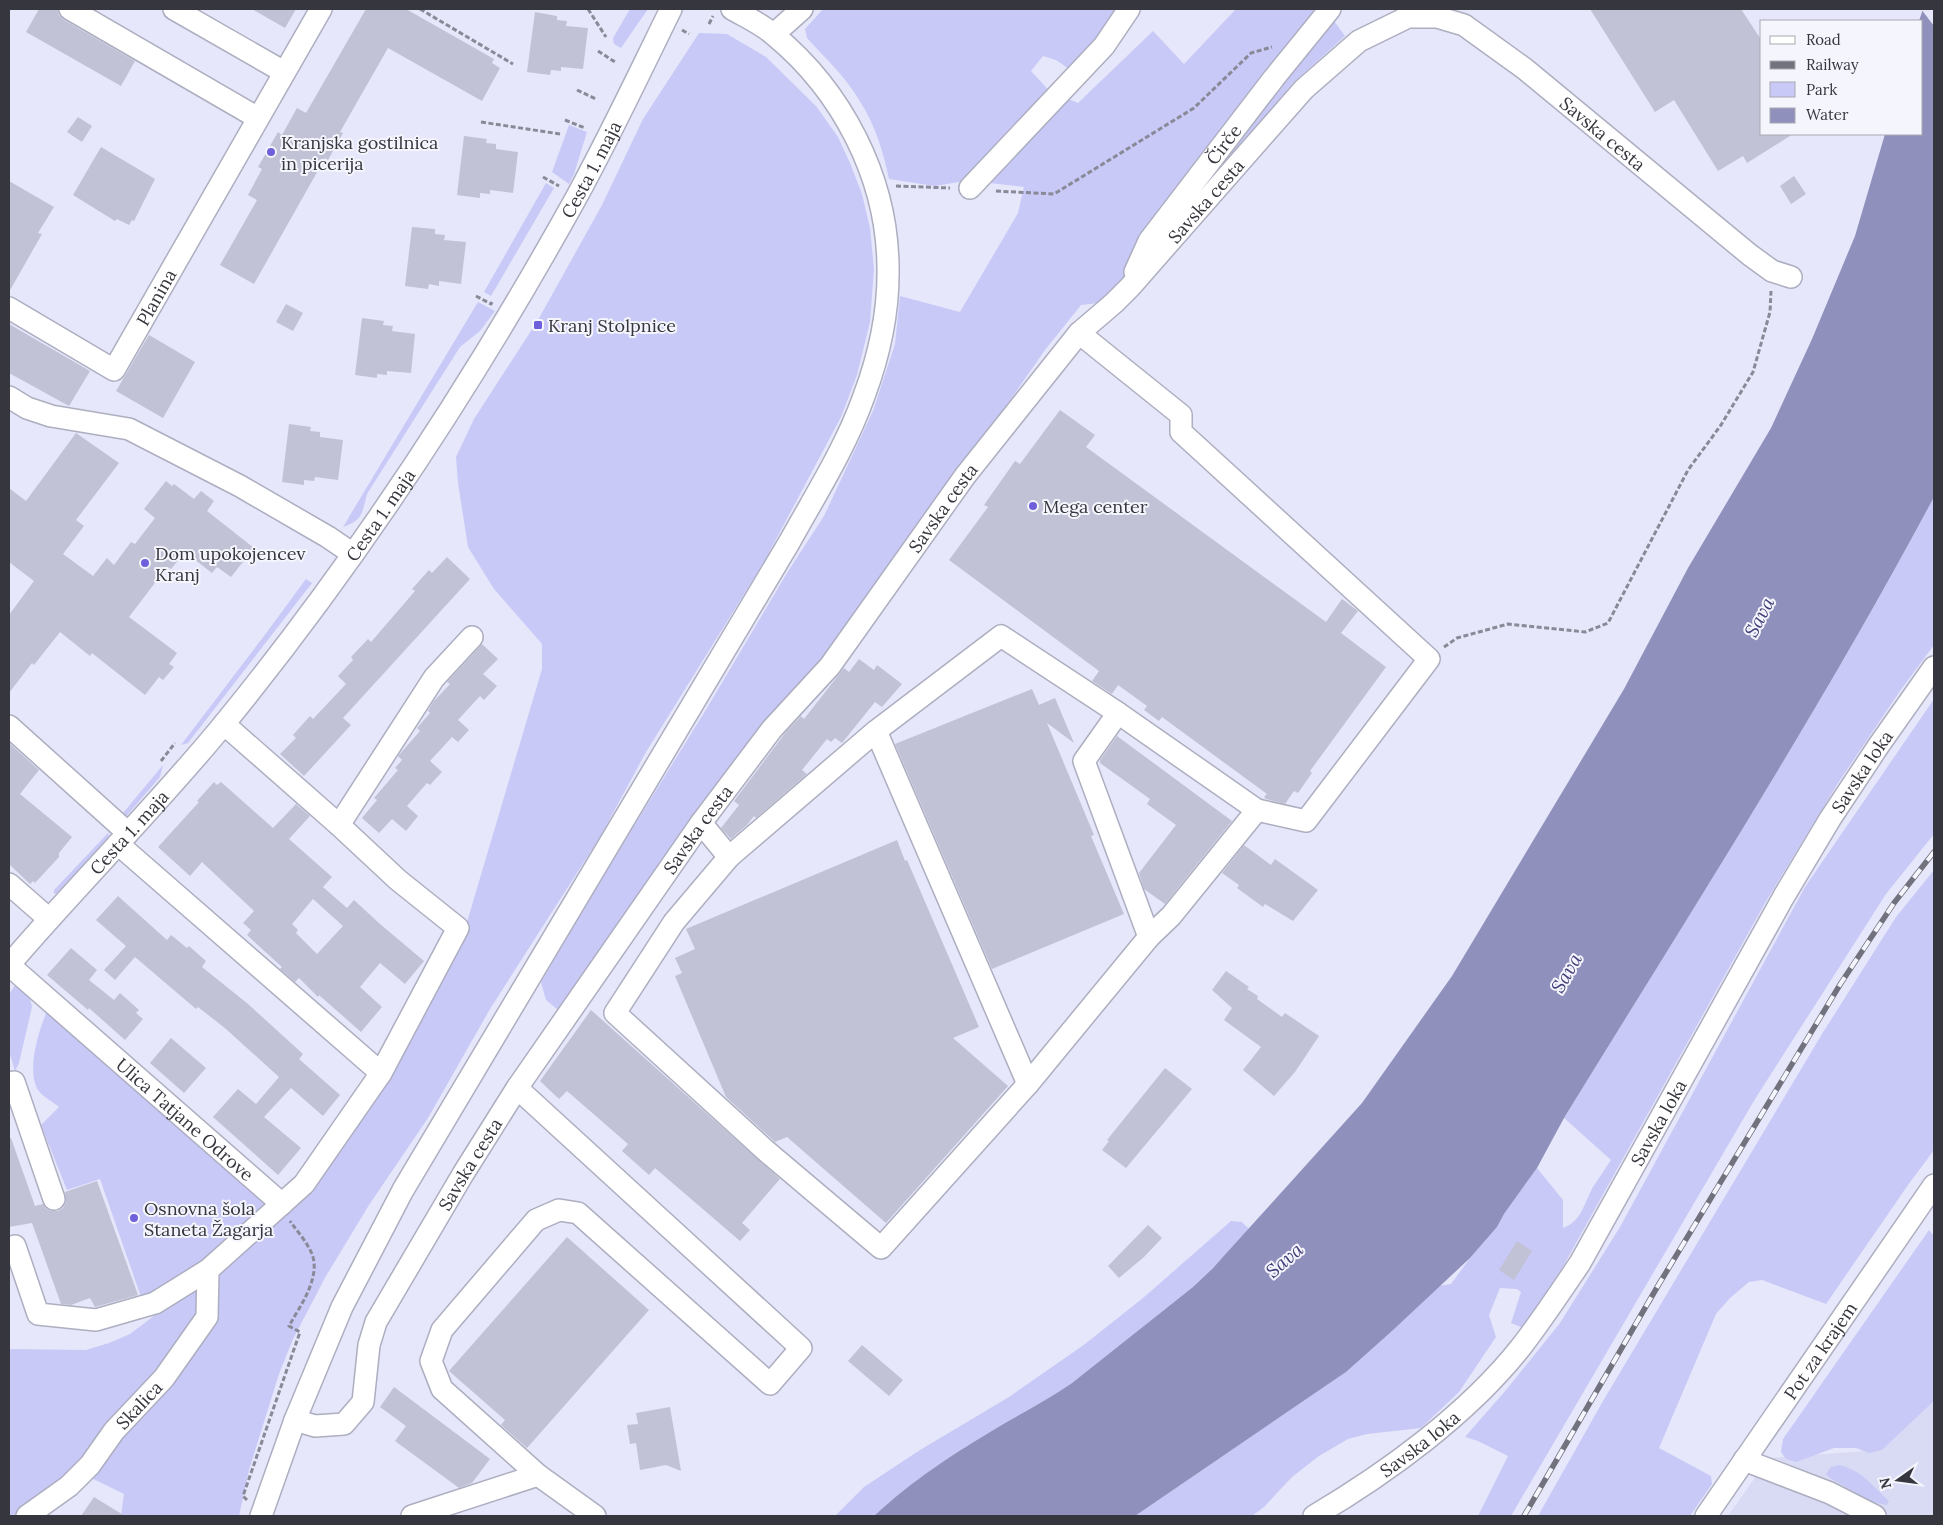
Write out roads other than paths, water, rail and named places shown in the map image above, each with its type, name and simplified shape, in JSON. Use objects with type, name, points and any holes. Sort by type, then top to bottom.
[{"type":"street","points":[[70,9],[258,118]]},
{"type":"street","points":[[174,9],[284,72]]},
{"type":"street","name":"Planina","points":[[9,308],[114,370],[321,9]]},
{"type":"street","name":"Cesta 1. maja","points":[[9,965],[224,724],[353,554],[410,471],[514,306],[608,138],[671,9]]},
{"type":"street","points":[[255,1509],[295,1420],[342,1307],[403,1190],[790,541],[842,446],[864,396],[876,356],[886,304],[888,266],[885,229],[879,200],[860,145],[839,107],[810,70],[774,34],[732,9]]},
{"type":"street","points":[[774,34],[802,9]]},
{"type":"street","points":[[970,188],[1104,46],[1129,9]]},
{"type":"street","name":"Čirče","points":[[1130,287],[1139,260],[1149,241],[1330,9]]},
{"type":"street","name":"Savska cesta","points":[[295,1420],[315,1426],[344,1424],[363,1402],[369,1345],[376,1322],[463,1174],[517,1088],[701,823],[772,729],[830,666],[965,476],[1079,333],[1114,304],[1130,287],[1304,88],[1359,41],[1408,17],[1437,17],[1464,25],[1525,69],[1750,255],[1781,274]]},
{"type":"street","points":[[1079,333],[1181,415],[1181,432],[1429,659],[1306,821],[1257,810],[1118,713],[1000,636],[876,730],[729,857],[674,922],[615,1013],[765,1150],[881,1248],[1028,1084],[1148,937],[1171,916],[1257,810]]},
{"type":"street","points":[[9,397],[28,408],[51,416],[129,429],[233,482],[328,537],[353,554]]},
{"type":"street","points":[[339,825],[434,678],[472,637]]},
{"type":"street","name":"Savska loka","points":[[1314,1516],[1384,1471],[1475,1397],[1520,1348],[1545,1314],[1580,1263],[1784,896],[1820,836],[1879,745],[1934,667]]},
{"type":"street","points":[[1118,713],[1084,761],[1148,937]]},
{"type":"street","points":[[15,1246],[38,1314],[96,1320],[155,1303],[208,1270],[304,1184],[381,1073],[458,928],[398,880],[339,825],[224,724]]},
{"type":"street","points":[[9,726],[123,839],[381,1073]]},
{"type":"street","points":[[876,730],[1028,1084]]},
{"type":"street","points":[[701,823],[729,857]]},
{"type":"street","points":[[9,884],[49,919]]},
{"type":"street","name":"Ulica Tatjane Odrove","points":[[9,965],[282,1204]]},
{"type":"street","points":[[14,1082],[54,1199]]},
{"type":"street","points":[[517,1088],[801,1348],[770,1384],[578,1213],[559,1210],[536,1220],[442,1330],[431,1361],[442,1389],[538,1475],[595,1516]]},
{"type":"street","name":"Pot za krajem","points":[[1706,1516],[1934,1185]]},
{"type":"street","name":"Skalica","points":[[27,1516],[69,1486],[90,1465],[114,1431],[164,1378],[207,1317],[208,1270]]},
{"type":"street","points":[[1744,1460],[1830,1493],[1874,1516]]},
{"type":"street","points":[[412,1516],[538,1475]]},
{"type":"water","name":"Sava","points":[[1923,9],[1934,9],[1934,497],[1891,576],[1800,733],[1564,1118],[1537,1168],[1504,1214],[1497,1227],[1470,1258],[1346,1372],[1135,1516],[874,1516],[904,1490],[950,1457],[1072,1383],[1193,1287],[1213,1268],[1362,1103],[1452,976],[1624,689],[1688,568],[1771,428],[1812,339],[1855,236],[1885,135],[1923,135],[1923,20],[1919,20]]},
{"type":"railway","points":[[1524,1516],[1659,1284],[1841,983],[1894,903],[1934,852]]},
{"type":"place","name":"Kranjska gostilnica in picerija","points":[[271,152]]},
{"type":"place","name":"Kranj Stolpnice","points":[[538,325]]},
{"type":"place","name":"Mega center","points":[[1033,506]]},
{"type":"place","name":"Dom upokojencev Kranj","points":[[145,563]]},
{"type":"place","name":"Osnovna šola Staneta Žagarja","points":[[134,1218]]}]
